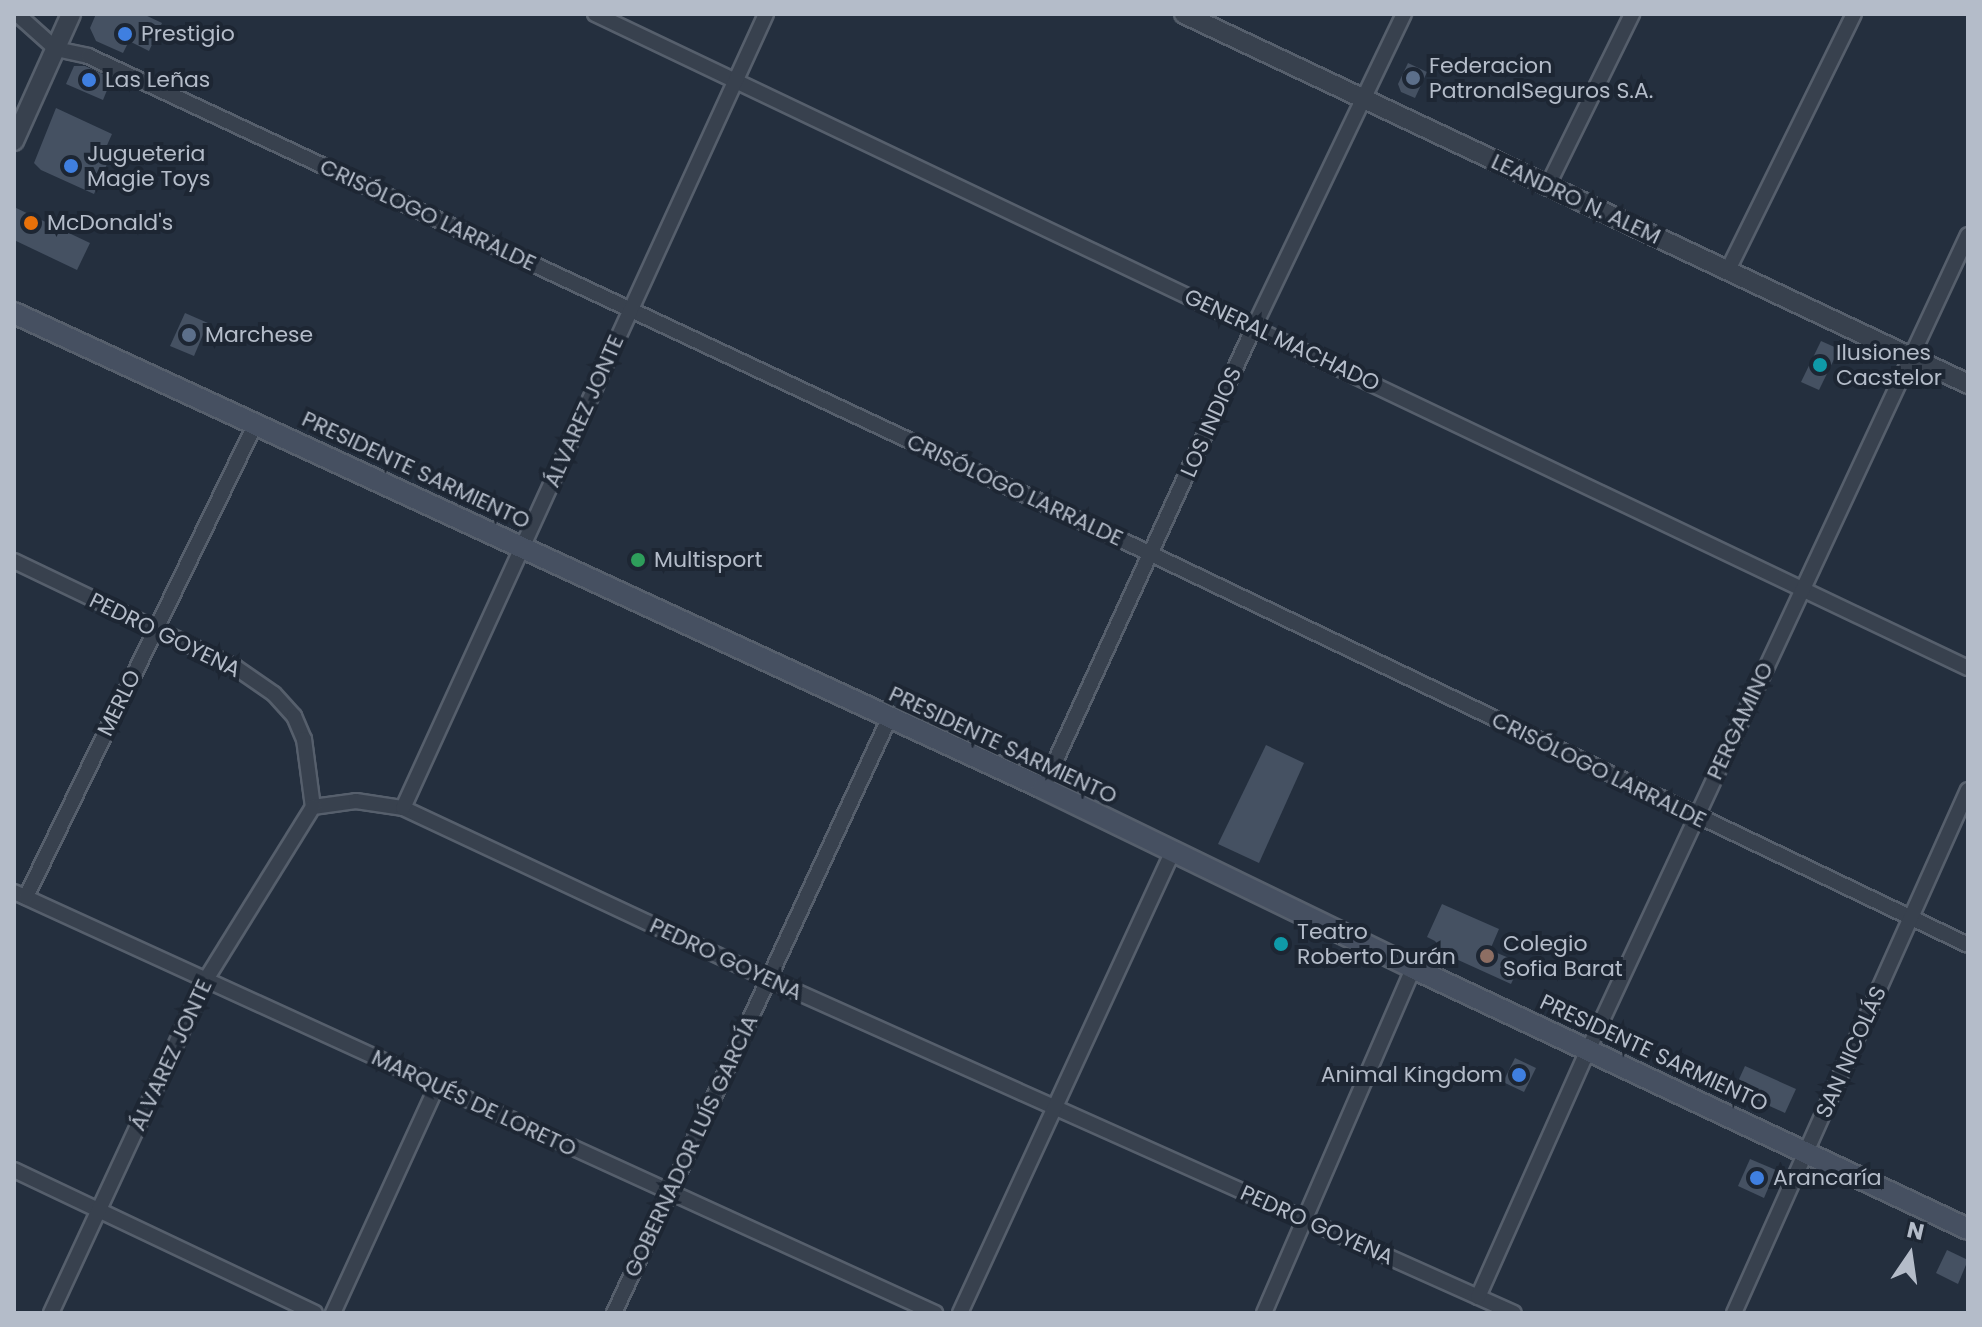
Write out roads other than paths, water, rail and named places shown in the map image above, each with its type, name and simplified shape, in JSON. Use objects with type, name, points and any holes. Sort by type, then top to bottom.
[{"type":"main road","name":"PRESIDENTE SARMIENTO","points":[[14,313],[1043,788],[1413,968],[1589,1048],[1968,1229]]},
{"type":"street","points":[[17,14],[56,49]]},
{"type":"street","points":[[14,141],[71,14]]},
{"type":"street","name":"GENERAL MACHADO","points":[[595,14],[1968,668]]},
{"type":"street","name":"ÁLVAREZ JONTE","points":[[403,808],[766,14]]},
{"type":"street","name":"LEANDRO N. ALEM","points":[[1184,14],[1968,384]]},
{"type":"street","name":"LOS INDIOS","points":[[1043,788],[1254,327],[1404,14]]},
{"type":"street","points":[[1548,185],[1632,14]]},
{"type":"street","points":[[1728,270],[1854,14]]},
{"type":"street","name":"CRISÓLOGO LARRALDE","points":[[56,49],[88,56],[629,309],[1151,554],[1968,945]]},
{"type":"street","name":"PERGAMINO","points":[[1478,1297],[1696,816],[1968,235]]},
{"type":"street","name":"MERLO","points":[[20,895],[256,423]]},
{"type":"street","name":"PEDRO GOYENA","points":[[14,561],[235,667],[284,704],[304,739],[313,807],[356,801],[386,803],[403,808],[768,979],[1514,1313]]},
{"type":"street","name":"GOBERNADOR LUÍS GARCÍA","points":[[614,1313],[889,719]]},
{"type":"street","name":"SAN NICOLÁS","points":[[1734,1313],[1968,790]]},
{"type":"street","name":"ÁLVAREZ JONTE","points":[[51,1313],[205,981],[313,807]]},
{"type":"street","points":[[960,1313],[1173,851]]},
{"type":"street","name":"MARQUÉS DE LORETO","points":[[20,895],[935,1313]]},
{"type":"street","points":[[1264,1313],[1413,968]]},
{"type":"street","points":[[333,1313],[437,1086]]},
{"type":"street","points":[[14,1170],[315,1313]]},
{"type":"place","name":"Prestigio","points":[[125,34]]},
{"type":"place","name":"Federacion PatronalSeguros S.A.","points":[[1413,78]]},
{"type":"place","name":"Las Leñas","points":[[89,80]]},
{"type":"place","name":"Jugueteria Magie Toys","points":[[71,166]]},
{"type":"place","name":"McDonald's","points":[[31,223]]},
{"type":"place","name":"Marchese","points":[[189,335]]},
{"type":"place","name":"Ilusiones Cacstelor","points":[[1820,365]]},
{"type":"place","name":"Multisport","points":[[638,560]]},
{"type":"place","name":"Teatro Roberto Durán","points":[[1281,944]]},
{"type":"place","name":"Colegio Sofia Barat","points":[[1487,956]]},
{"type":"place","name":"Animal Kingdom","points":[[1519,1075]]},
{"type":"place","name":"Arancaría","points":[[1757,1178]]}]
